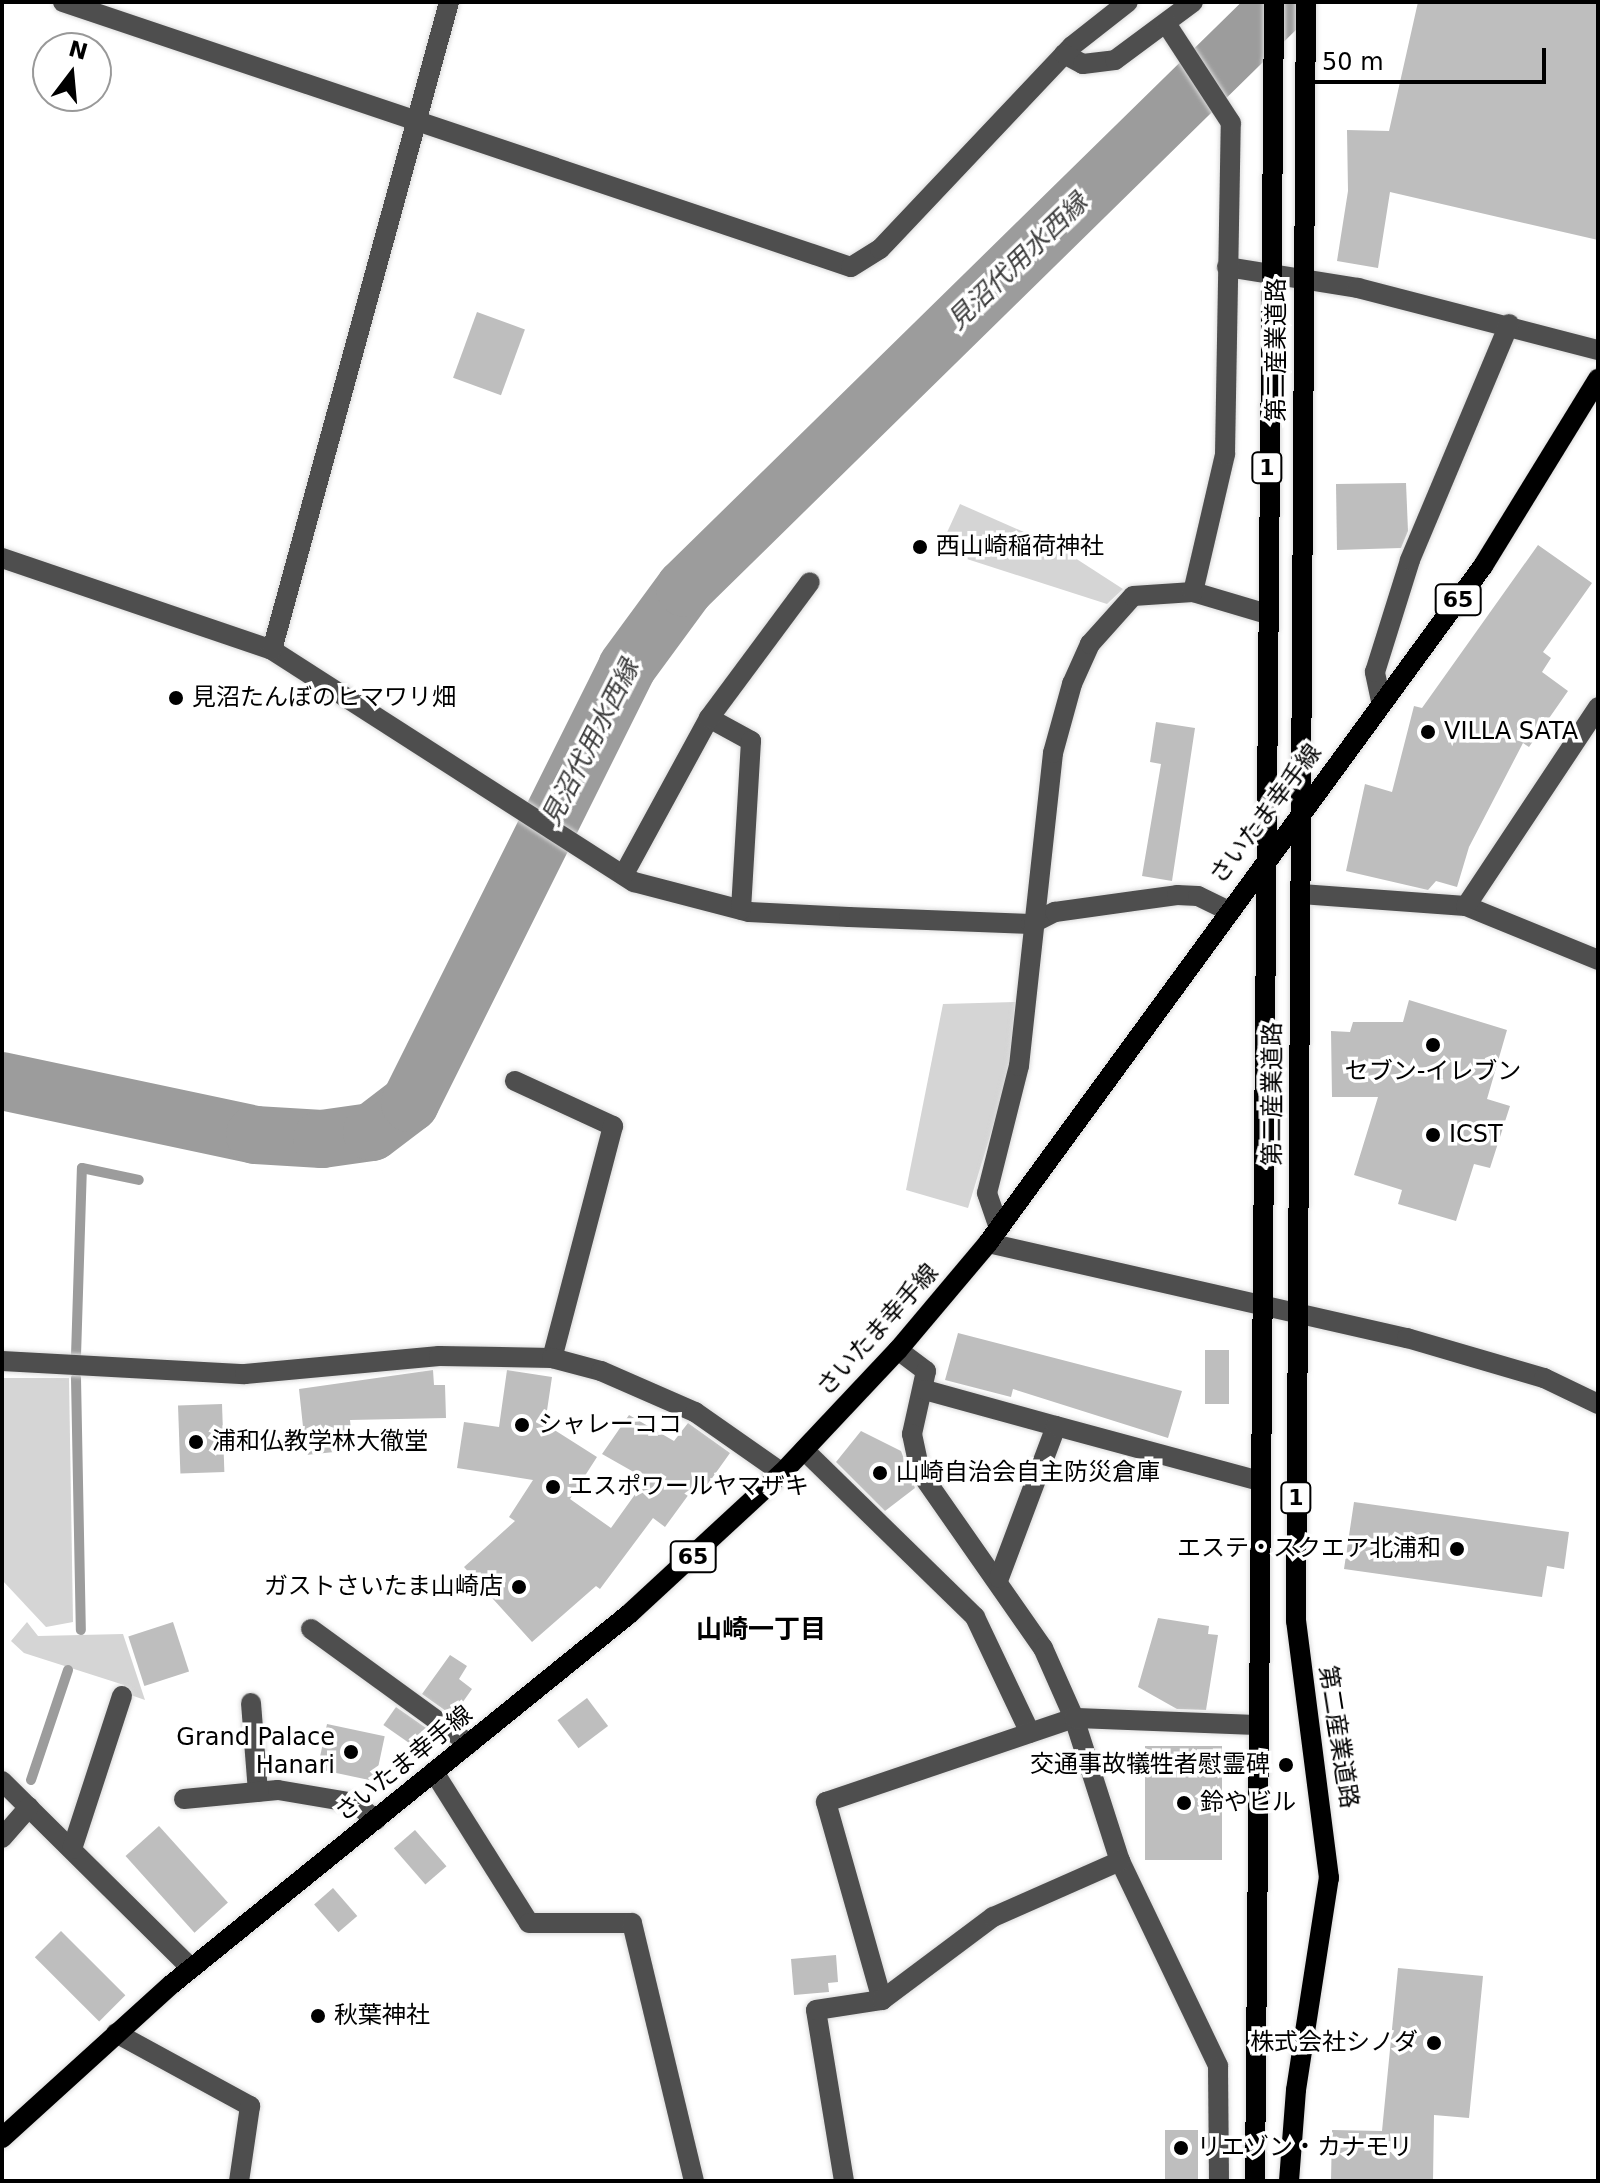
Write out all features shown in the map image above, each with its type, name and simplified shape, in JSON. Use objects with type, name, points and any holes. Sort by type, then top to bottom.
[{"type":"main road","name":"第二産業道路","points":[[1255,2181],[1264,613],[1274,2]]},
{"type":"main road","name":"第二産業道路","points":[[1289,2181],[1296,2090],[1329,1878],[1296,1621],[1306,2]]},
{"type":"main road","name":"さいたま幸手線","points":[[2,2138],[191,1968],[629,1614],[782,1473],[898,1350],[993,1235],[1264,859],[1483,566],[1598,379]]},
{"type":"street","points":[[63,2],[851,267],[880,249],[1064,54],[1128,2]]},
{"type":"street","points":[[272,650],[449,2]]},
{"type":"street","points":[[1064,54],[1083,64],[1107,63],[1167,25],[1193,2]]},
{"type":"street","points":[[1167,25],[1231,123],[1225,454],[1193,592]]},
{"type":"street","points":[[1227,267],[1303,278],[1509,324],[1598,350]]},
{"type":"street","points":[[1381,701],[1375,672],[1410,560],[1509,324]]},
{"type":"street","points":[[2,558],[272,650],[526,816],[634,882],[741,910],[1031,924],[1055,912],[1177,895],[1198,896],[1227,910]]},
{"type":"street","points":[[624,874],[709,718],[810,582]]},
{"type":"street","points":[[1264,613],[1193,592],[1133,596],[1090,644],[1053,753],[1031,924],[1019,1066],[987,1193],[993,1235],[1260,1307],[1500,1364],[1598,1404]]},
{"type":"street","points":[[1466,906],[1598,707]]},
{"type":"street","points":[[709,718],[751,741],[741,910]]},
{"type":"street","points":[[1301,894],[1466,906],[1598,960]]},
{"type":"street","points":[[515,1081],[613,1126],[552,1358]]},
{"type":"street","points":[[898,1350],[923,1363],[925,1390],[912,1434],[920,1472],[999,1578],[1043,1648],[1074,1718],[1120,1861],[1218,2066],[1219,2181]]},
{"type":"street","points":[[2,1361],[245,1374],[439,1356],[552,1358],[601,1371],[695,1412],[782,1473]]},
{"type":"street","points":[[925,1390],[1260,1481]]},
{"type":"street","points":[[999,1578],[1056,1426]]},
{"type":"street","points":[[804,1450],[975,1617],[1030,1733]]},
{"type":"street","points":[[311,1629],[469,1744]]},
{"type":"street","points":[[72,1849],[122,1696]]},
{"type":"street","points":[[251,1703],[258,1792]]},
{"type":"street","points":[[882,2000],[826,1802],[1074,1718],[1259,1725]]},
{"type":"street","points":[[434,1772],[529,1923],[632,1923],[694,2181]]},
{"type":"street","points":[[2,1781],[191,1968]]},
{"type":"street","points":[[184,1799],[258,1792],[355,1803],[376,1820]]},
{"type":"street","points":[[2,1838],[29,1807]]},
{"type":"street","points":[[844,2181],[816,2010],[882,2000],[993,1917],[1120,1861]]},
{"type":"street","points":[[116,2033],[250,2106],[239,2181]]},
{"type":"shaded area","points":[[960,504],[1058,547],[1123,589],[1107,604],[939,550]]},
{"type":"shaded area","points":[[1015,1002],[1012,1064],[968,1208],[906,1190],[943,1004]]},
{"type":"shaded area","points":[[2,1378],[69,1378],[73,1622],[46,1627],[2,1580]]},
{"type":"shaded area","points":[[27,1622],[38,1636],[123,1634],[145,1700],[122,1692],[124,1685],[24,1653],[11,1641]]},
{"type":"building","points":[[1418,2],[1598,2],[1598,240],[1390,192],[1378,268],[1337,261],[1348,191],[1347,130],[1389,131]]},
{"type":"building","points":[[477,312],[525,329],[501,395],[453,378]]},
{"type":"building","points":[[1406,483],[1408,531],[1401,548],[1337,550],[1336,484]]},
{"type":"building","points":[[1538,545],[1592,583],[1543,652],[1551,658],[1542,672],[1568,691],[1529,747],[1523,743],[1469,847],[1457,887],[1436,881],[1428,890],[1346,871],[1365,784],[1392,792],[1414,706],[1422,708]]},
{"type":"building","points":[[1156,722],[1195,728],[1172,881],[1142,876],[1161,764],[1150,762]]},
{"type":"building","points":[[1409,1000],[1507,1030],[1487,1099],[1510,1106],[1490,1168],[1474,1164],[1456,1221],[1398,1204],[1402,1190],[1354,1175],[1378,1097],[1332,1097],[1331,1031],[1350,1032],[1353,1022],[1403,1022]]},
{"type":"building","points":[[958,1333],[1182,1391],[1168,1438],[1013,1389],[1011,1397],[945,1380]]},
{"type":"building","points":[[1205,1350],[1229,1350],[1229,1404],[1205,1404]]},
{"type":"building","points":[[433,1370],[434,1385],[445,1385],[446,1418],[350,1420],[353,1450],[306,1455],[299,1389]]},
{"type":"building","points":[[507,1370],[552,1377],[545,1424],[597,1457],[570,1499],[611,1528],[646,1479],[602,1454],[629,1415],[674,1441],[688,1423],[730,1453],[700,1495],[692,1490],[665,1527],[653,1518],[600,1589],[596,1586],[532,1642],[464,1567],[515,1521],[509,1517],[533,1480],[457,1468],[464,1422],[499,1427]]},
{"type":"building","points":[[222,1404],[224,1472],[180,1473],[178,1406]]},
{"type":"building","name":"山崎自治会自主防災倉庫","points":[[861,1431],[901,1451],[915,1488],[885,1511],[836,1462]]},
{"type":"building","name":"エステ・スクエア北浦和","points":[[1354,1502],[1569,1532],[1564,1569],[1547,1566],[1542,1597],[1344,1569]]},
{"type":"building","points":[[1158,1618],[1209,1626],[1208,1634],[1218,1635],[1206,1710],[1177,1709],[1138,1687]]},
{"type":"building","points":[[173,1622],[189,1671],[144,1686],[128,1637]]},
{"type":"building","points":[[450,1655],[467,1666],[459,1679],[472,1689],[453,1716],[422,1694]]},
{"type":"building","points":[[587,1698],[608,1726],[579,1748],[557,1720]]},
{"type":"building","points":[[396,1707],[427,1729],[415,1747],[383,1725]]},
{"type":"building","name":"Grand Palace Hanari","points":[[327,1724],[385,1736],[375,1781],[317,1769]]},
{"type":"building","name":"鈴やビル","points":[[1145,1746],[1222,1746],[1222,1860],[1145,1860]]},
{"type":"building","points":[[159,1826],[228,1903],[194,1933],[126,1856]]},
{"type":"building","points":[[415,1830],[446,1866],[425,1885],[394,1848]]},
{"type":"building","points":[[333,1888],[357,1916],[338,1932],[314,1904]]},
{"type":"building","points":[[61,1931],[125,1995],[99,2022],[35,1957]]},
{"type":"building","points":[[836,1955],[838,1982],[828,1983],[829,1992],[794,1995],[791,1959]]},
{"type":"building","name":"株式会社シノダ","points":[[1398,1968],[1483,1976],[1469,2118],[1434,2115],[1433,2181],[1331,2181],[1332,2130],[1382,2131]]},
{"type":"building","name":"リエゾン・カナモリ","points":[[1165,2130],[1198,2130],[1198,2181],[1165,2181]]},
{"type":"waterway","name":"見沼代用水西縁","points":[[2,1081],[255,1135],[322,1139],[372,1132],[410,1103],[627,667],[685,588],[1283,2]]},
{"type":"waterway","points":[[76,1356],[82,1168],[139,1180]]},
{"type":"waterway","points":[[76,1378],[81,1630]]},
{"type":"waterway","points":[[31,1780],[68,1670]]},
{"type":"place","name":"西山崎稲荷神社","points":[[920,547]]},
{"type":"place","name":"見沼たんぼのヒマワリ畑","points":[[176,698]]},
{"type":"place","name":"VILLA SATA","points":[[1428,732]]},
{"type":"place","name":"セブン-イレブン","points":[[1433,1045]]},
{"type":"place","name":"ICST","points":[[1433,1135]]},
{"type":"place","name":"シャレーココ","points":[[522,1425]]},
{"type":"place","name":"浦和仏教学林大徹堂","points":[[196,1442]]},
{"type":"place","name":"山崎自治会自主防災倉庫","points":[[880,1473]]},
{"type":"place","name":"エスポワールヤマザキ","points":[[553,1487]]},
{"type":"place","name":"エステ・スクエア北浦和","points":[[1457,1549]]},
{"type":"place","name":"ガストさいたま山崎店","points":[[519,1587]]},
{"type":"place","name":"Grand Palace Hanari","points":[[351,1752]]},
{"type":"place","name":"交通事故犠牲者慰霊碑","points":[[1286,1765]]},
{"type":"place","name":"鈴やビル","points":[[1184,1803]]},
{"type":"place","name":"秋葉神社","points":[[318,2016]]},
{"type":"place","name":"株式会社シノダ","points":[[1434,2043]]},
{"type":"place","name":"リエゾン・カナモリ","points":[[1181,2148]]},
{"type":"district","name":"山崎一丁目","points":[[761,1630]]}]
